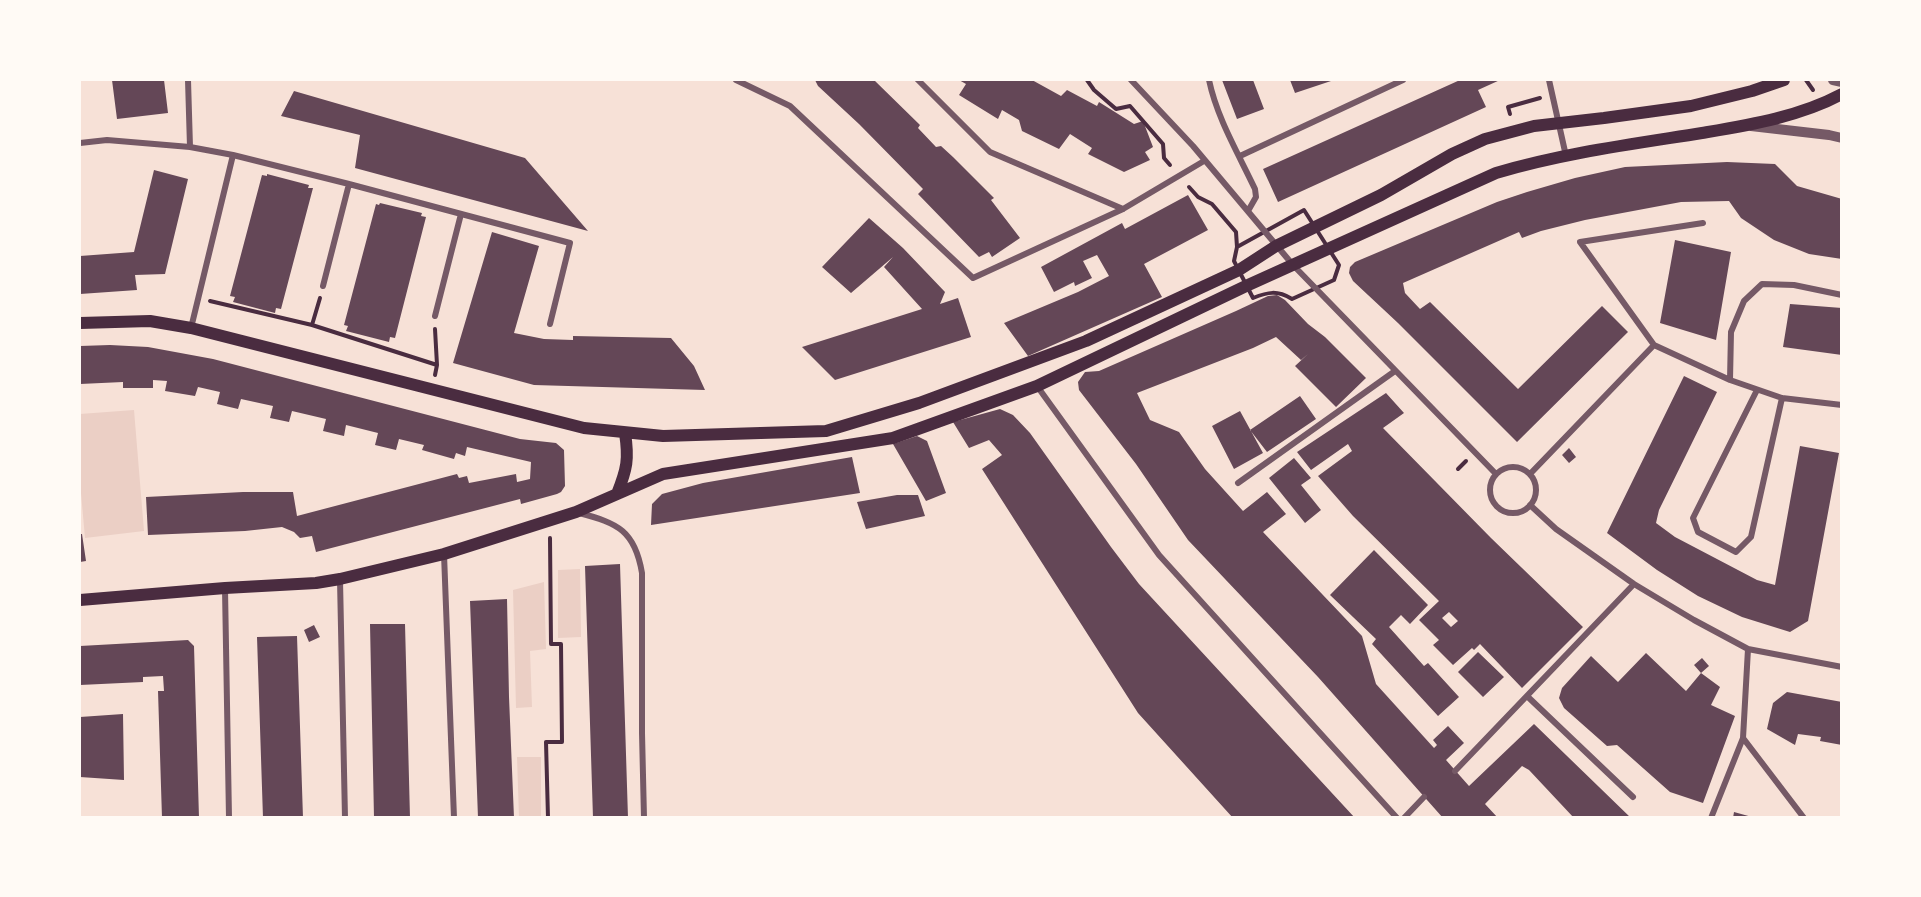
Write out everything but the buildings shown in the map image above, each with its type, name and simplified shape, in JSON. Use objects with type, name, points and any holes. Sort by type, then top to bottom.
[{"type":"main road","points":[[80,323],[150,321],[191,328],[584,428],[663,436],[826,431],[919,403],[1086,341],[1239,270],[1276,246],[1381,195],[1452,154],[1485,139],[1515,130],[1691,106],[1752,91],[1784,80]]},
{"type":"main road","points":[[80,600],[225,588],[316,584],[444,554],[576,512],[663,474],[893,438],[1037,386],[1293,265],[1496,173],[1525,164],[1566,156],[1745,126],[1822,104],[1842,94]]},
{"type":"main road","points":[[617,494],[627,470],[628,454],[625,433]]},
{"type":"street","points":[[188,80],[190,147]]},
{"type":"street","points":[[736,80],[790,106],[973,278],[1123,209],[1204,161]]},
{"type":"street","points":[[918,80],[990,152],[1123,209]]},
{"type":"street","points":[[1131,80],[1193,146],[1293,265],[1496,474]]},
{"type":"street","points":[[1209,80],[1225,127],[1255,189],[1256,197],[1248,211]]},
{"type":"street","points":[[1240,156],[1402,80]]},
{"type":"street","points":[[1549,80],[1566,156]]},
{"type":"street","points":[[1833,80],[1842,82]]},
{"type":"street","points":[[1745,126],[1842,138]]},
{"type":"street","points":[[80,143],[107,140],[190,147],[233,155],[570,243],[550,324]]},
{"type":"street","points":[[191,328],[233,155]]},
{"type":"street","points":[[323,286],[349,184]]},
{"type":"street","points":[[435,316],[462,213]]},
{"type":"street","points":[[1703,223],[1580,242],[1654,345],[1730,380],[1782,398],[1842,405]]},
{"type":"street","points":[[1730,380],[1731,332],[1744,301],[1762,285],[1794,285],[1842,296]]},
{"type":"street","points":[[1530,474],[1654,345]]},
{"type":"street","points":[[1238,483],[1395,371]]},
{"type":"street","points":[[1037,386],[1158,555],[1397,818]]},
{"type":"street","points":[[1757,390],[1693,519],[1698,532],[1736,552],[1751,537],[1782,398]]},
{"type":"street","points":[[1513,467],[1530,474],[1536,490],[1530,506],[1514,513],[1497,507],[1490,490],[1492,479],[1496,474],[1513,467]]},
{"type":"street","points":[[1530,506],[1556,529],[1634,584],[1748,649],[1842,667]]},
{"type":"street","points":[[576,512],[619,527],[628,535],[636,547],[642,573],[644,818]]},
{"type":"street","points":[[444,554],[454,818]]},
{"type":"street","points":[[340,579],[345,818]]},
{"type":"street","points":[[1455,771],[1634,584]]},
{"type":"street","points":[[225,588],[229,818]]},
{"type":"street","points":[[1712,818],[1743,738],[1748,649]]},
{"type":"street","points":[[1528,697],[1633,796]]},
{"type":"street","points":[[1743,738],[1804,818]]},
{"type":"street","points":[[1404,818],[1424,797]]},
{"type":"path","points":[[1087,80],[1094,90],[1116,109],[1130,105],[1163,144],[1164,158],[1179,176],[1198,197],[1212,204],[1236,232],[1237,247]]},
{"type":"path","points":[[312,325],[323,286]]},
{"type":"path","points":[[198,298],[312,325],[437,365]]},
{"type":"path","points":[[430,390],[437,365],[435,316]]},
{"type":"path","points":[[548,818],[546,742],[562,742],[561,644],[551,644],[550,520]]},
{"type":"shaded area","points":[[134,410],[144,531],[85,538],[80,482],[80,414]]},
{"type":"shaded area","points":[[580,569],[581,637],[558,638],[558,570]]},
{"type":"shaded area","points":[[544,582],[546,649],[530,651],[532,707],[516,708],[513,590]]},
{"type":"shaded area","points":[[517,757],[541,757],[541,817],[519,817]]}]
